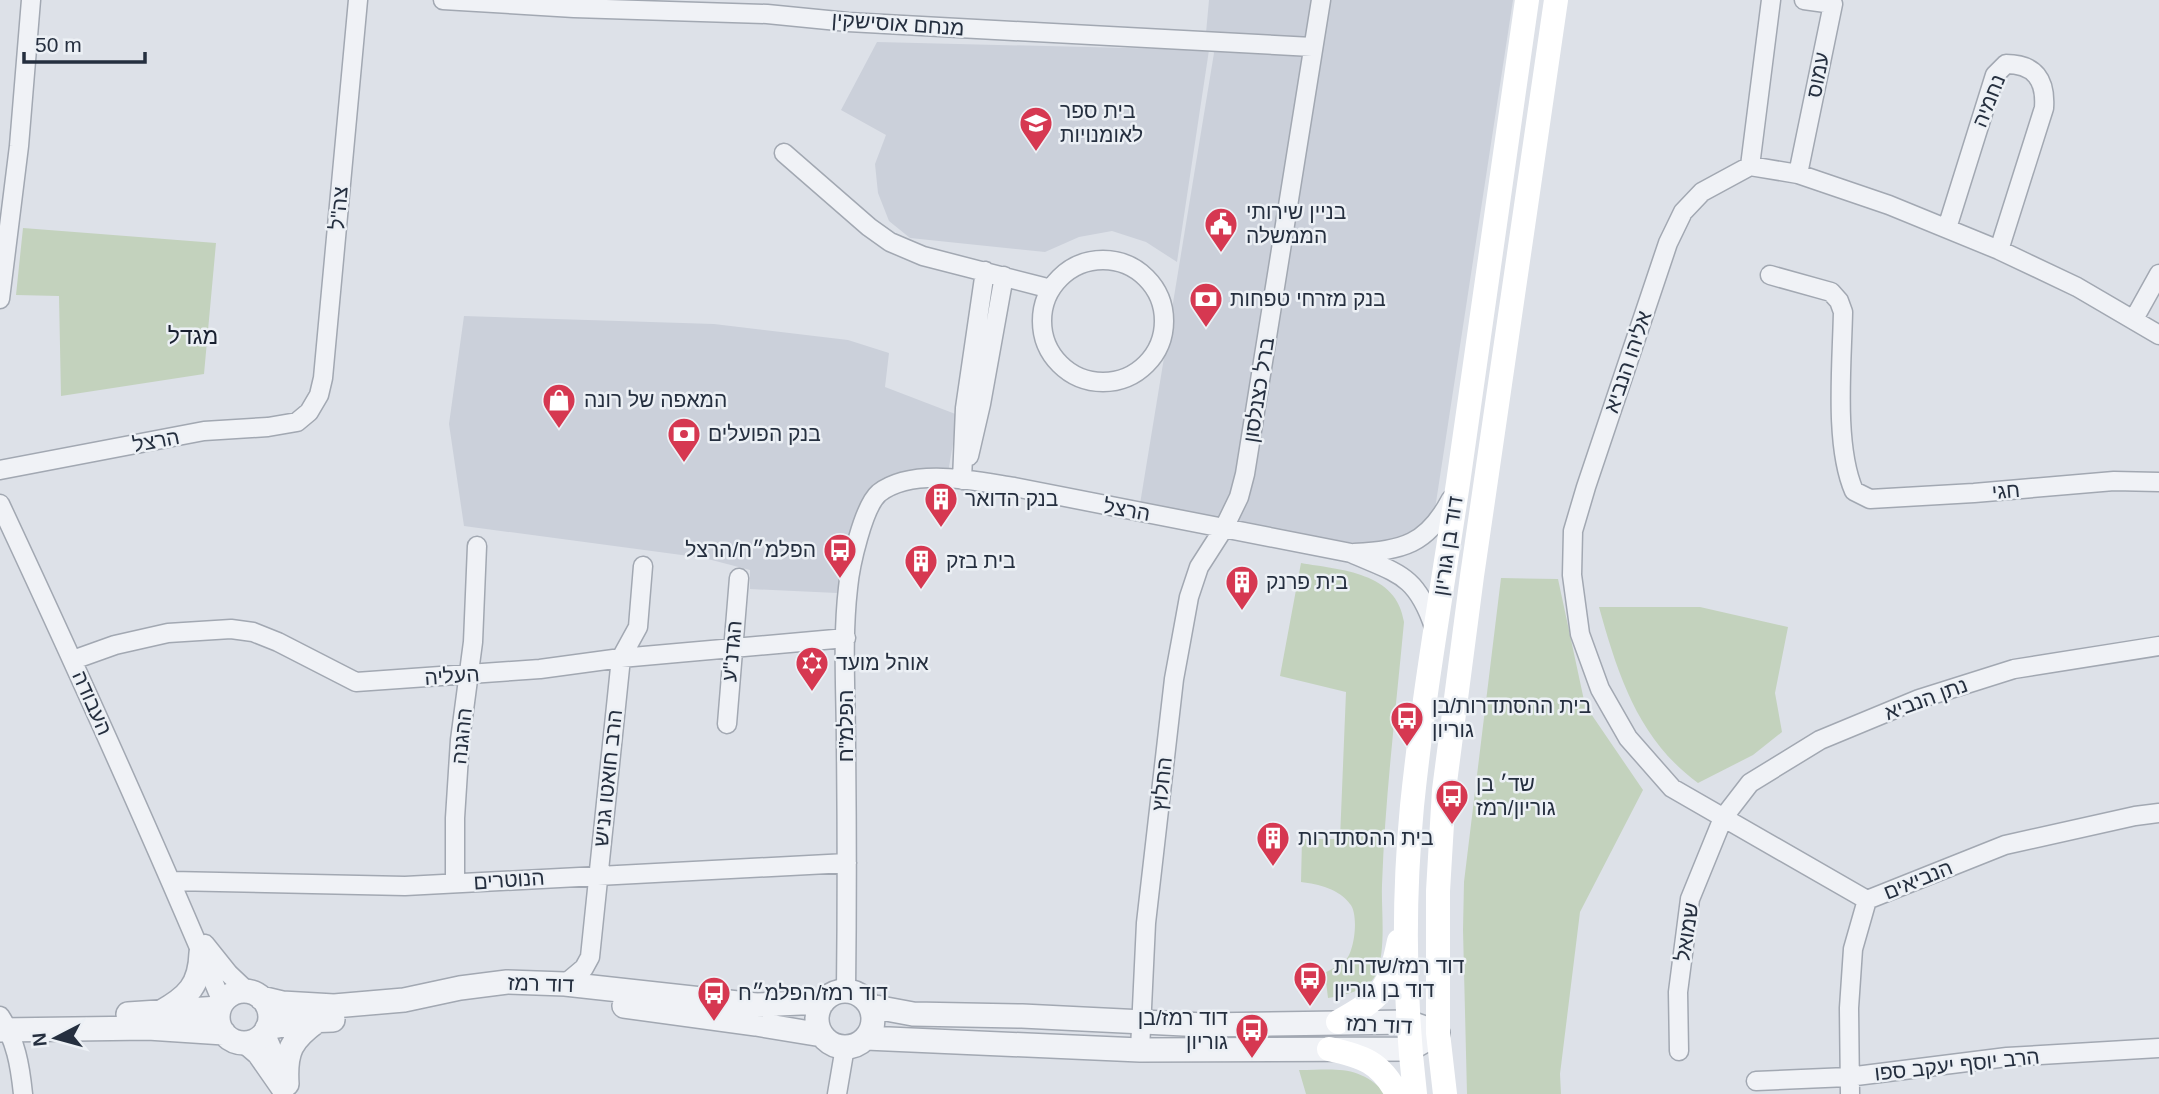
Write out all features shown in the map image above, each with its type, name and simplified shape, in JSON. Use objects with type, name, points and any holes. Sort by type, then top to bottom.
[{"type":"main road","name":"דוד בן גוריון","points":[[1415,1094],[1408,1022],[1407,899],[1412,807],[1435,630],[1527,0]]},
{"type":"main road","name":"דוד בן גוריון","points":[[1445,1094],[1438,1033],[1438,891],[1444,790],[1472,576],[1556,0]]},
{"type":"main road","points":[[1338,1022],[1366,1007],[1384,990],[1398,948],[1407,899]]},
{"type":"main road","points":[[1329,1049],[1356,1054],[1370,1061],[1384,1073],[1397,1094]]},
{"type":"street","points":[[0,299],[19,146],[31,0]]},
{"type":"street","name":"צה\"ל","points":[[309,412],[319,395],[323,378],[358,0]]},
{"type":"street","name":"מנחם אוסישקין","points":[[443,0],[574,8],[767,14],[848,22],[1312,47]]},
{"type":"street","name":"ברל כצנלסון","points":[[1224,528],[1239,497],[1247,464],[1321,0]]},
{"type":"street","points":[[1772,0],[1750,166],[1798,174],[1947,228],[2077,287],[2159,335]]},
{"type":"street","name":"עמוס","points":[[1798,174],[1833,4],[1804,0]]},
{"type":"street","name":"נחמיה","points":[[1947,228],[1995,75],[2006,64],[2019,64],[2032,70],[2040,80],[2045,92],[2044,108],[1999,250]]},
{"type":"street","points":[[784,153],[890,242],[923,256],[1051,289]]},
{"type":"street","name":"אליהו הנביא","points":[[1750,166],[1702,192],[1683,212],[1668,243],[1573,531],[1572,575],[1580,634],[1600,689],[1628,738],[1672,788],[1867,900]]},
{"type":"street","points":[[1099,260],[1119,261],[1136,270],[1151,283],[1161,300],[1165,319],[1163,338],[1154,356],[1141,370],[1122,380],[1101,383],[1080,379],[1062,368],[1049,350],[1042,330],[1043,309],[1051,289],[1063,274],[1080,264],[1099,260]]},
{"type":"street","points":[[962,480],[965,408],[985,271]]},
{"type":"street","points":[[2133,319],[2159,274]]},
{"type":"street","name":"חגי","points":[[1770,275],[1831,292],[1839,301],[1843,312],[1842,425],[1847,474],[1854,491],[1870,499],[1974,494],[2114,481],[2159,482]]},
{"type":"street","points":[[962,480],[979,415],[1004,276]]},
{"type":"street","name":"הרצל","points":[[0,470],[204,431],[268,427],[297,422],[309,412]]},
{"type":"street","name":"הרצל","points":[[903,481],[962,480],[1014,487],[1350,553],[1395,573],[1413,585],[1425,602],[1435,630]]},
{"type":"street","name":"הפלמ\"ח","points":[[846,991],[848,587],[860,530],[878,494],[903,481]]},
{"type":"street","name":"הרצל","points":[[1350,553],[1381,551],[1425,536],[1440,520],[1458,485]]},
{"type":"street","name":"העבודה","points":[[0,505],[73,660],[171,881],[221,1005]]},
{"type":"street","name":"החלוץ","points":[[1140,1050],[1146,923],[1174,679],[1189,597],[1199,567],[1224,528]]},
{"type":"street","name":"ההגנה","points":[[455,883],[455,818],[460,740],[473,642],[477,546]]},
{"type":"street","name":"הרב חואטו גניש","points":[[565,984],[584,968],[590,957],[621,658],[638,627],[643,566]]},
{"type":"street","name":"הגדנ\"ע","points":[[727,724],[739,578]]},
{"type":"street","name":"העליה","points":[[73,660],[115,645],[168,633],[231,629],[253,632],[278,642],[356,682],[469,676],[621,658],[846,638]]},
{"type":"street","name":"נתן הנביא","points":[[1723,818],[1750,783],[1820,740],[1919,699],[2014,669],[2159,646]]},
{"type":"street","name":"הנביאים","points":[[1849,1086],[1849,1008],[1853,949],[1867,900],[2005,845],[2159,813]]},
{"type":"street","name":"שמואל","points":[[1679,1051],[1678,992],[1690,899],[1723,818]]},
{"type":"street","name":"הנוטרים","points":[[171,881],[405,886],[847,863]]},
{"type":"street","name":"העבודה","points":[[180,902],[211,953],[254,995]]},
{"type":"street","points":[[159,1013],[185,996],[193,986],[199,976],[201,953]]},
{"type":"street","name":"דוד רמז","points":[[254,995],[282,1003],[334,1006],[404,1000],[483,984],[507,982],[565,984],[756,1005],[823,1002]]},
{"type":"street","points":[[846,991],[860,995],[870,1006],[873,1022],[866,1038],[860,1043],[845,1047],[829,1042],[822,1035],[817,1018],[823,1002],[830,996],[846,991]]},
{"type":"street","points":[[2,1023],[159,1013],[221,1005],[232,994],[254,995],[269,1012],[266,1030],[287,1091]]},
{"type":"street","name":"דוד רמז","points":[[266,1030],[289,1023],[386,1017],[473,1000],[522,996],[601,1003],[822,1035]]},
{"type":"street","points":[[221,1005],[219,1026],[257,1055],[287,1091]]},
{"type":"street","name":"דוד רמז","points":[[870,1006],[913,1014],[1265,1025],[1408,1022],[1438,1033]]},
{"type":"street","points":[[287,1091],[287,1058],[291,1046],[297,1037],[317,1021]]},
{"type":"street","points":[[2,1023],[148,1028],[255,1040],[266,1030]]},
{"type":"street","points":[[2,1023],[17,1053],[23,1094]]},
{"type":"street","name":"דוד רמז","points":[[866,1038],[1140,1050],[1410,1049],[1438,1033]]},
{"type":"street","points":[[837,1094],[845,1047]]},
{"type":"street","name":"הרב יוסף יעקב ספו","points":[[1756,1081],[1849,1086],[2007,1057],[2159,1048]]},
{"type":"shaded area","points":[[1209,0],[1513,0],[1435,509],[1421,529],[1405,539],[1378,545],[1348,542],[1140,504],[1214,53],[1206,33]]},
{"type":"shaded area","name":"בית ספר לאומנויות","points":[[877,42],[1209,50],[1177,262],[1146,242],[1112,231],[1079,237],[1045,252],[910,238],[889,221],[878,193],[875,164],[886,135],[841,110]]},
{"type":"shaded area","points":[[464,316],[714,324],[848,340],[889,353],[885,387],[958,415],[946,484],[883,481],[854,529],[837,593],[750,589],[750,570],[704,558],[464,526],[449,424]]},
{"type":"green space","points":[[23,228],[216,243],[204,374],[61,396],[59,296],[16,295]]},
{"type":"green space","points":[[1301,563],[1365,576],[1379,583],[1391,593],[1399,605],[1404,622],[1386,819],[1382,885],[1383,931],[1379,967],[1372,981],[1361,989],[1328,998],[1325,973],[1342,963],[1351,951],[1355,924],[1353,909],[1334,891],[1301,882],[1302,839],[1340,839],[1346,692],[1280,676]]},
{"type":"green space","points":[[1501,578],[1558,579],[1585,705],[1643,790],[1580,912],[1560,1074],[1561,1094],[1467,1094],[1464,882]]},
{"type":"green space","points":[[1599,607],[1700,607],[1788,627],[1775,693],[1782,732],[1753,755],[1698,783],[1677,766],[1645,726],[1623,681]]},
{"type":"green space","points":[[1299,1070],[1356,1073],[1376,1084],[1386,1094],[1306,1094]]},
{"type":"place","name":"בית ספר לאומנויות","points":[[1036,153]]},
{"type":"place","name":"בניין שירותי הממשלה","points":[[1221,254]]},
{"type":"place","name":"בנק מזרחי טפחות","points":[[1206,329]]},
{"type":"place","name":"המאפה של רונה","points":[[559,430]]},
{"type":"place","name":"בנק הפועלים","points":[[684,464]]},
{"type":"place","name":"בנק הדואר","points":[[941,529]]},
{"type":"place","name":"הפלמ״ח/הרצל","points":[[840,580]]},
{"type":"place","name":"בית בזק","points":[[921,591]]},
{"type":"place","name":"בית פרנק","points":[[1242,612]]},
{"type":"place","name":"אוהל מועד","points":[[812,693]]},
{"type":"place","name":"בית ההסתדרות/בן גוריון","points":[[1407,748]]},
{"type":"place","name":"שד׳ בן גוריון/רמז","points":[[1452,826]]},
{"type":"place","name":"בית ההסתדרות","points":[[1273,868]]},
{"type":"place","name":"דוד רמז/שדרות דוד בן גוריון","points":[[1310,1008]]},
{"type":"place","name":"דוד רמז/הפלמ״ח","points":[[714,1023]]},
{"type":"place","name":"דוד רמז/בן גוריון","points":[[1252,1060]]},
{"type":"district","name":"מגדל","points":[[193,336]]}]
